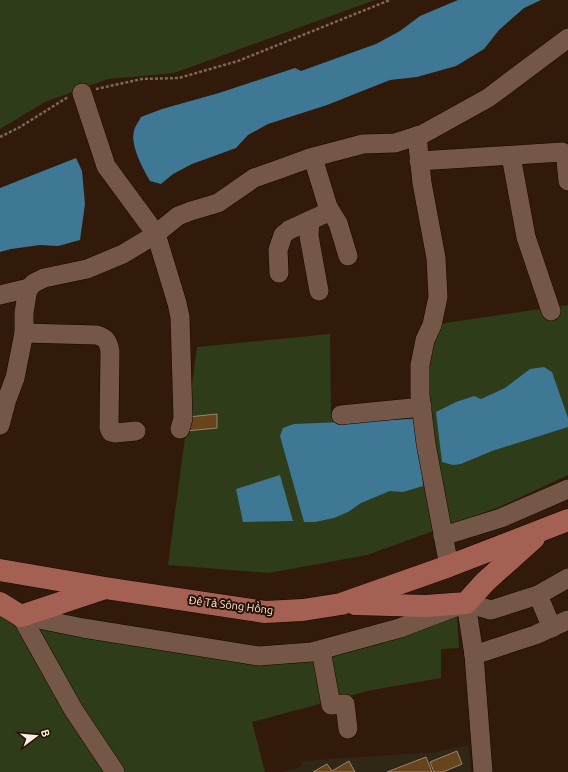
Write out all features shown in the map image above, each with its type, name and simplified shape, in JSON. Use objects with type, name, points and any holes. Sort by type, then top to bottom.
[{"type":"main road","name":"Đê Tả Sông Hồng","points":[[0,570],[105,588],[265,612],[303,610],[341,604],[449,566],[568,520]]},
{"type":"main road","points":[[341,604],[426,606],[466,603],[485,582],[544,530]]},
{"type":"main road","points":[[0,603],[21,616],[105,588]]},
{"type":"street","points":[[0,295],[29,288],[34,283],[44,278],[87,269],[123,254],[156,234],[178,216],[218,203],[254,178],[313,158],[362,144],[395,142],[417,136],[441,125],[488,98],[568,38]]},
{"type":"street","points":[[82,93],[106,166],[156,234],[177,303],[180,317],[183,418],[180,429]]},
{"type":"street","points":[[417,136],[419,162],[436,258],[438,296],[432,325],[425,340],[420,365],[420,395],[426,444],[442,536],[449,566]]},
{"type":"street","points":[[419,162],[562,152],[566,160],[568,181]]},
{"type":"street","points":[[511,156],[526,237],[551,311]]},
{"type":"street","points":[[313,158],[328,207],[338,223],[348,256]]},
{"type":"street","points":[[279,273],[278,250],[283,235],[290,230],[324,214],[328,207]]},
{"type":"street","points":[[310,221],[309,236],[319,291]]},
{"type":"street","points":[[0,425],[7,399],[15,378],[24,333],[24,313],[29,288]]},
{"type":"street","points":[[24,333],[97,335],[104,338],[108,342],[110,351],[109,428],[111,432],[115,433],[136,431]]},
{"type":"street","points":[[341,415],[422,407]]},
{"type":"street","points":[[442,536],[501,518],[568,489]]},
{"type":"street","points":[[0,610],[21,616],[83,628],[259,656],[321,650],[400,628],[466,603],[491,610],[538,595],[568,578]]},
{"type":"street","points":[[474,655],[535,635],[560,624],[538,595]]},
{"type":"street","points":[[466,603],[474,655],[483,772]]},
{"type":"street","points":[[21,616],[73,709],[115,772]]},
{"type":"street","points":[[321,650],[331,705],[345,704],[348,729]]},
{"type":"path","points":[[0,137],[20,127],[65,98],[102,87],[142,79],[180,78],[238,61],[390,0]]},
{"type":"shaded area","points":[[468,745],[471,772],[282,772],[301,767],[302,761],[436,752]]},
{"type":"green space","points":[[0,0],[375,0],[174,73],[108,79],[45,102],[0,129]]},
{"type":"green space","points":[[568,305],[568,475],[497,508],[367,555],[269,573],[168,565],[197,347],[330,334],[331,416],[422,407],[432,325]]},
{"type":"green space","points":[[0,610],[259,656],[321,650],[457,617],[459,648],[441,649],[441,678],[372,690],[252,722],[265,772],[0,772]]},
{"type":"water","points":[[458,0],[541,0],[524,8],[499,30],[484,49],[456,66],[417,77],[390,80],[327,105],[268,124],[248,135],[236,148],[192,164],[173,174],[161,184],[150,181],[135,150],[133,137],[136,125],[141,117],[162,109],[219,93],[295,68],[301,71],[376,44],[400,31],[420,16]]},
{"type":"water","points":[[76,158],[82,171],[85,204],[80,240],[58,246],[40,245],[0,252],[0,188]]},
{"type":"water","points":[[544,367],[552,372],[568,418],[568,427],[492,451],[461,464],[453,465],[442,462],[436,412],[456,402],[474,396],[481,399],[505,388],[530,369]]},
{"type":"water","points":[[415,419],[423,486],[403,492],[390,491],[361,503],[348,512],[334,518],[315,522],[304,522],[280,436],[283,428],[294,424]]},
{"type":"water","points":[[280,475],[293,521],[243,522],[236,489]]},
{"type":"building","points":[[217,414],[217,428],[186,431],[188,417]]},
{"type":"building","points":[[457,751],[462,764],[443,772],[434,772],[430,762]]},
{"type":"building","points":[[426,757],[432,772],[387,772]]},
{"type":"building","points":[[349,761],[355,772],[313,772],[327,764],[332,771]]}]
